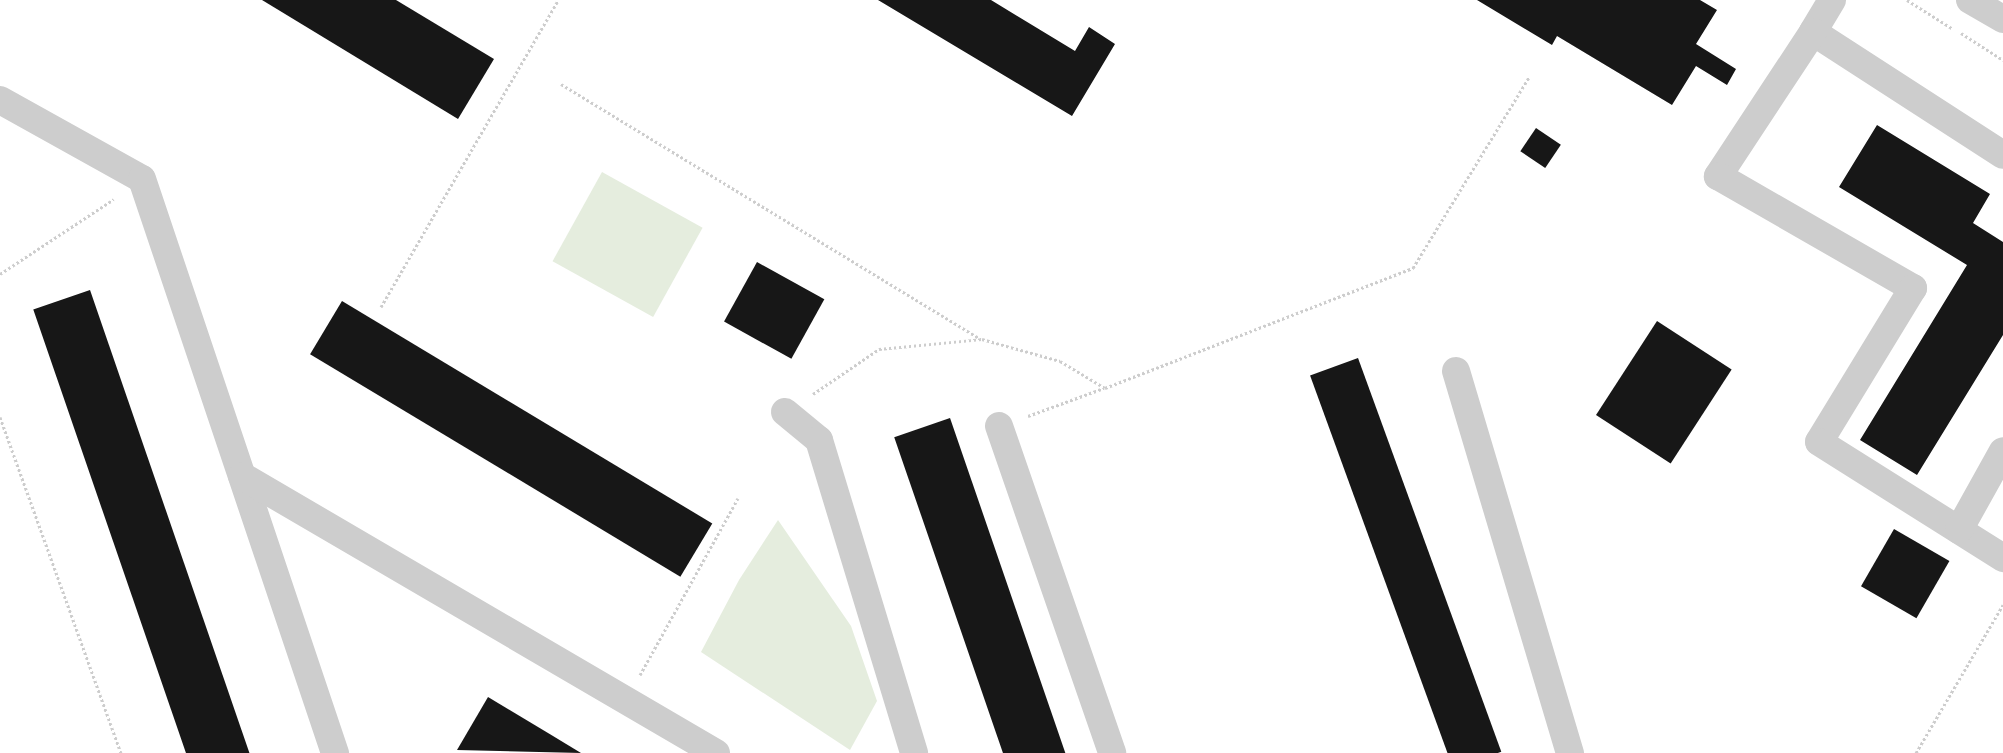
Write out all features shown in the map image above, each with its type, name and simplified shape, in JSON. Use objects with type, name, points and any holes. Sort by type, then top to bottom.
[{"type":"street","points":[[1832,0],[1718,176],[1913,288],[1819,442],[2003,558]]},
{"type":"street","points":[[1970,0],[2003,19]]},
{"type":"street","points":[[1813,32],[2003,155]]},
{"type":"street","points":[[0,100],[142,179],[335,753]]},
{"type":"street","points":[[1456,371],[1570,753]]},
{"type":"street","points":[[785,412],[819,440],[914,753]]},
{"type":"street","points":[[999,426],[1112,753]]},
{"type":"street","points":[[1959,530],[2003,452]]},
{"type":"street","points":[[242,476],[716,753]]},
{"type":"path","points":[[381,307],[558,0]]},
{"type":"path","points":[[999,426],[1105,388],[1413,268],[1529,77]]},
{"type":"path","points":[[561,84],[982,339],[1060,361],[1105,388]]},
{"type":"path","points":[[0,274],[142,179]]},
{"type":"path","points":[[785,412],[879,350],[982,339]]},
{"type":"path","points":[[0,417],[121,753]]},
{"type":"path","points":[[626,700],[738,498]]},
{"type":"path","points":[[1916,753],[2003,605]]},
{"type":"green space","points":[[602,172],[703,228],[653,317],[553,261]]},
{"type":"green space","points":[[778,520],[851,626],[877,701],[850,750],[701,652],[739,580]]},
{"type":"building","points":[[262,0],[396,0],[494,59],[458,119]]},
{"type":"building","points":[[878,0],[991,0],[1075,51],[1089,27],[1115,44],[1072,116]]},
{"type":"building","points":[[1477,0],[1700,0],[1717,10],[1696,44],[1736,69],[1727,85],[1696,66],[1672,105],[1557,36],[1552,45]]},
{"type":"building","points":[[1877,125],[1990,194],[1973,223],[2003,242],[2003,335],[1917,475],[1860,440],[1967,265],[1839,187]]},
{"type":"building","points":[[1536,128],[1561,145],[1545,168],[1520,151]]},
{"type":"building","points":[[757,262],[824,299],[791,359],[724,321]]},
{"type":"building","points":[[90,290],[249,753],[186,753],[33,310]]},
{"type":"building","points":[[342,301],[712,523],[680,577],[310,354]]},
{"type":"building","points":[[1657,321],[1732,369],[1671,463],[1596,415]]},
{"type":"building","points":[[1358,358],[1501,752],[1447,753],[1310,375]]},
{"type":"building","points":[[950,418],[1065,753],[1003,753],[894,437]]},
{"type":"building","points":[[1894,529],[1949,561],[1916,618],[1861,586]]},
{"type":"building","points":[[488,697],[553,736],[581,753],[457,750]]}]
